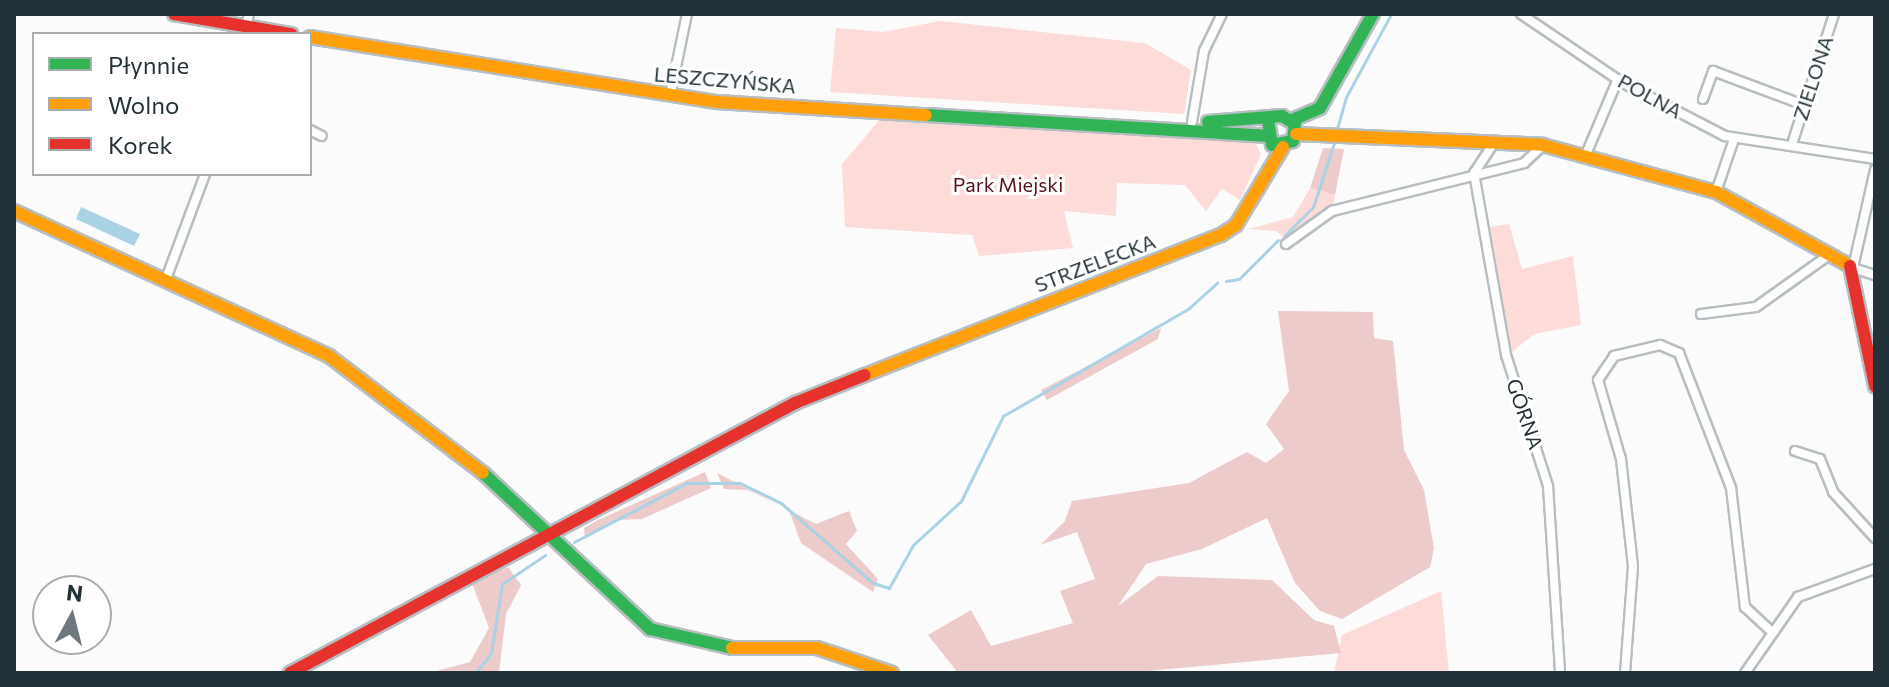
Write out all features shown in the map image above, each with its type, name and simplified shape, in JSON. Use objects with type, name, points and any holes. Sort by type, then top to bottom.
[{"type":"street","points":[[174,14],[281,32]]},
{"type":"street","points":[[670,97],[687,14]]},
{"type":"street","points":[[1192,122],[1204,51],[1222,14]]},
{"type":"street","points":[[1373,14],[1320,108],[1292,120],[1296,134],[1356,133],[1472,139],[1587,152],[1716,192],[1853,268],[1875,275]]},
{"type":"street","name":"POLNA","points":[[1521,14],[1618,79],[1734,139],[1793,141],[1875,159]]},
{"type":"street","name":"ZIELONA","points":[[1793,141],[1834,14]]},
{"type":"street","name":"LESZCZYŃSKA","points":[[313,38],[670,97],[1135,123],[1267,139],[1283,147]]},
{"type":"street","points":[[1703,99],[1713,71],[1804,105]]},
{"type":"street","points":[[1587,152],[1618,79]]},
{"type":"street","points":[[1320,108],[1327,133]]},
{"type":"street","name":"LESZCZYŃSKA","points":[[1135,123],[1292,120]]},
{"type":"street","name":"STRZELECKA","points":[[1256,185],[1268,121]]},
{"type":"street","points":[[312,131],[322,136]]},
{"type":"street","name":"STRZELECKA","points":[[290,673],[547,539],[795,403],[1221,235],[1236,225],[1256,185],[1296,134]]},
{"type":"street","points":[[1472,139],[1480,158]]},
{"type":"street","points":[[1716,192],[1734,139]]},
{"type":"street","points":[[1474,173],[1480,158],[1496,141]]},
{"type":"street","points":[[1286,244],[1332,211],[1368,198],[1524,163],[1543,145]]},
{"type":"street","points":[[1875,170],[1853,268],[1875,386]]},
{"type":"street","name":"GÓRNA","points":[[1474,173],[1506,355],[1548,486],[1560,673]]},
{"type":"street","points":[[166,279],[204,176]]},
{"type":"street","points":[[14,211],[302,340],[372,385],[453,445],[547,539],[664,637],[710,648],[793,645],[892,673]]},
{"type":"street","points":[[1701,314],[1756,307],[1829,255]]},
{"type":"street","points":[[1625,673],[1633,566],[1621,459],[1598,380],[1614,356],[1660,345],[1679,353],[1731,488],[1745,607],[1770,630]]},
{"type":"street","points":[[1795,451],[1816,455],[1833,492],[1875,538]]},
{"type":"street","points":[[1745,673],[1770,630],[1812,588],[1875,569]]},
{"type":"green space","points":[[940,21],[1145,43],[1191,70],[1184,114],[830,92],[836,28],[883,32]]},
{"type":"green space","name":"Park Miejski","points":[[882,117],[1253,139],[1261,154],[1240,200],[1222,189],[1206,211],[1185,185],[1117,183],[1116,216],[1064,211],[1073,248],[979,256],[972,235],[845,227],[842,164]]},
{"type":"green space","points":[[1310,188],[1335,195],[1334,203],[1287,240],[1276,231],[1249,229],[1293,217]]},
{"type":"green space","points":[[1509,224],[1522,269],[1573,256],[1581,325],[1534,334],[1512,352],[1490,227]]},
{"type":"green space","points":[[1441,591],[1449,673],[1334,673],[1342,635]]},
{"type":"shaded area","points":[[1323,148],[1344,149],[1335,195],[1310,188]]},
{"type":"shaded area","points":[[1278,311],[1373,312],[1374,338],[1393,341],[1404,450],[1424,490],[1434,548],[1430,567],[1342,619],[1320,611],[1295,583],[1267,518],[1202,549],[1146,564],[1118,606],[1158,576],[1272,580],[1314,620],[1334,626],[1341,653],[1126,673],[958,673],[928,635],[971,610],[991,646],[1073,623],[1060,591],[1095,579],[1077,532],[1040,545],[1065,521],[1072,501],[1189,483],[1247,452],[1266,463],[1284,449],[1266,424],[1289,391]]},
{"type":"shaded area","points":[[1161,328],[1158,339],[1047,400],[1041,390]]},
{"type":"shaded area","points":[[705,472],[711,488],[642,519],[616,520],[585,539],[584,528],[598,520]]},
{"type":"shaded area","points":[[717,473],[786,508],[748,490],[724,489]]},
{"type":"shaded area","points":[[789,510],[816,524],[849,511],[857,531],[846,544],[878,579],[873,592],[801,543]]},
{"type":"shaded area","points":[[508,567],[521,585],[506,614],[499,673],[429,673],[470,662],[489,628],[472,583]]},
{"type":"water","points":[[81,207],[140,234],[134,246],[76,219]]},
{"type":"waterway","points":[[1336,132],[1346,97],[1391,14]]},
{"type":"waterway","points":[[1284,236],[1313,207],[1335,140]]},
{"type":"waterway","points":[[1226,281],[1239,279],[1278,240]]},
{"type":"waterway","points":[[574,542],[687,483],[740,483],[781,503],[873,583],[889,588],[913,545],[961,501],[1003,416],[1189,308],[1217,283]]},
{"type":"waterway","points":[[477,671],[491,653],[502,584],[545,555]]},
{"type":"traffic: fast","points":[[1292,120],[1320,108],[1373,14]]},
{"type":"traffic: fast","points":[[926,115],[1265,136]]},
{"type":"traffic: fast","points":[[1208,122],[1282,116],[1295,124],[1293,141],[1272,145],[1268,121]]},
{"type":"traffic: fast","points":[[483,473],[650,629],[732,648]]},
{"type":"traffic: slow","points":[[312,37],[717,102],[926,115]]},
{"type":"traffic: slow","points":[[1296,134],[1543,145],[1716,192],[1850,266]]},
{"type":"traffic: slow","points":[[865,375],[1221,235],[1236,225],[1283,147]]},
{"type":"traffic: slow","points":[[14,211],[329,356],[483,473]]},
{"type":"traffic: slow","points":[[732,648],[817,648],[892,673]]},
{"type":"traffic: jam","points":[[174,14],[279,32]]},
{"type":"traffic: jam","points":[[1850,266],[1875,386]]},
{"type":"traffic: jam","points":[[290,673],[795,403],[865,375]]}]
